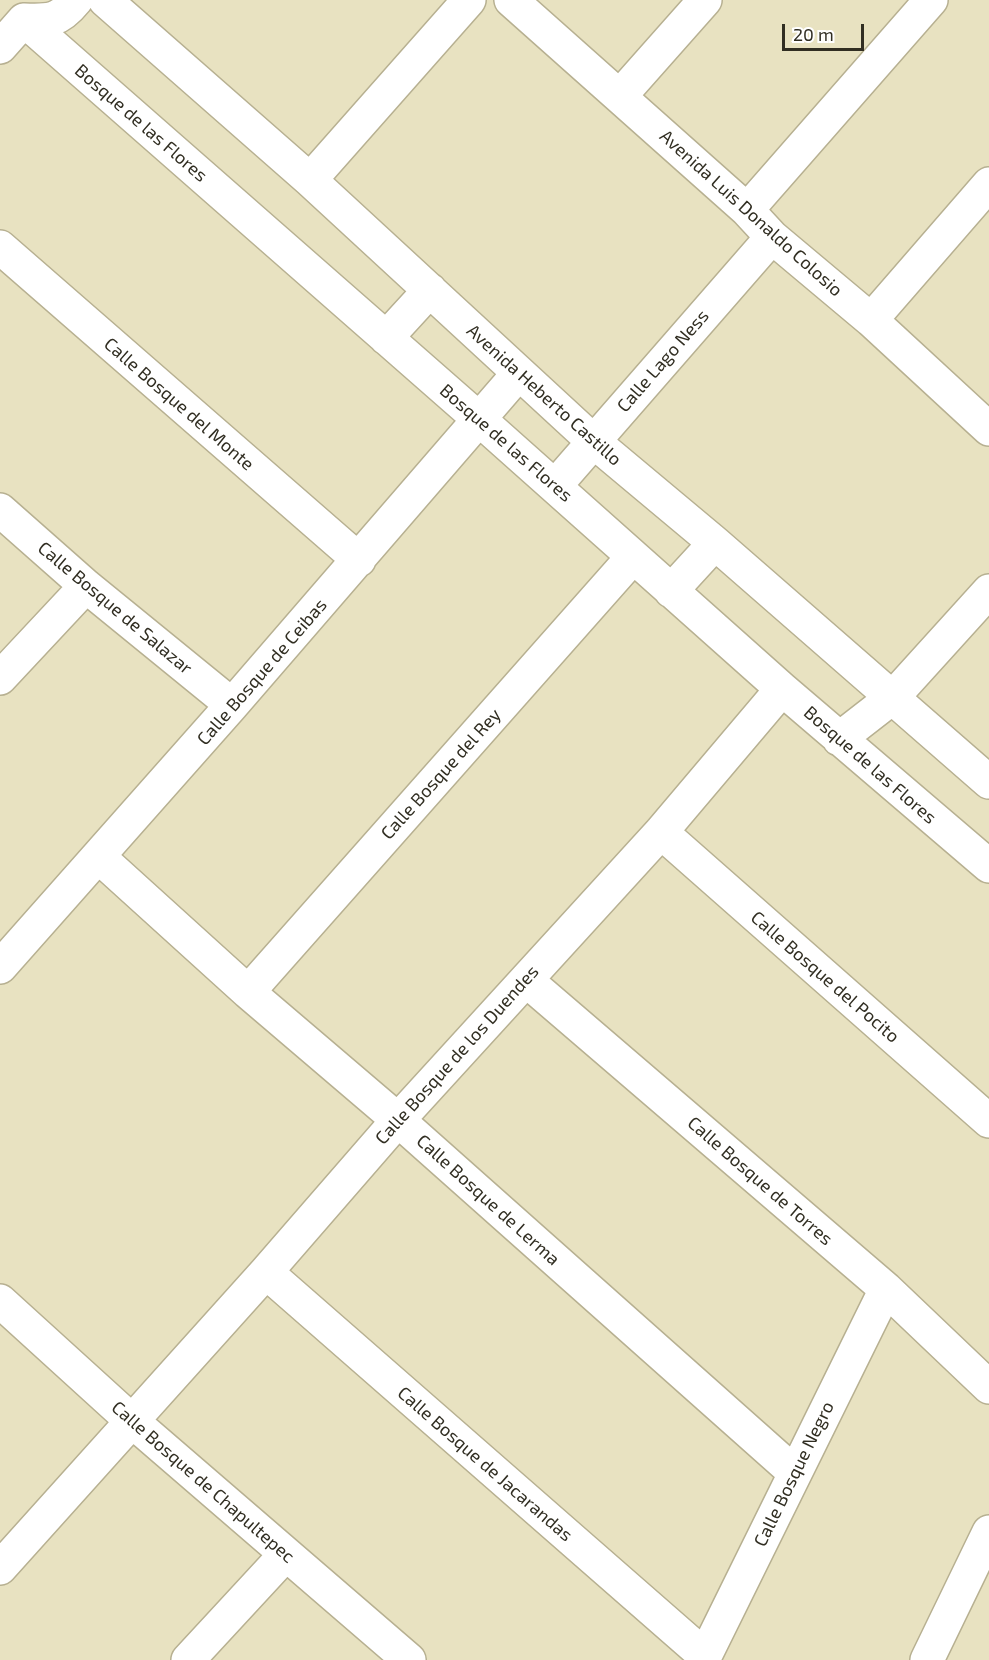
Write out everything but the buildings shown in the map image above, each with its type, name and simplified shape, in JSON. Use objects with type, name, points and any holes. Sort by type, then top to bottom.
[{"type":"street","points":[[0,47],[22,10],[44,21],[64,15],[76,0]]},
{"type":"street","name":"Avenida Heberto Castillo","points":[[105,0],[310,180],[593,441],[715,543],[989,782]]},
{"type":"street","points":[[310,180],[469,0]]},
{"type":"street","name":"Avenida Luis Donaldo Colosio","points":[[511,0],[747,210],[772,237],[871,320],[989,429]]},
{"type":"street","points":[[620,96],[705,0]]},
{"type":"street","points":[[747,210],[931,0]]},
{"type":"street","name":"Bosque de las Flores","points":[[22,10],[671,591],[839,739],[989,866]]},
{"type":"street","points":[[871,320],[989,184]]},
{"type":"street","name":"Calle Lago Ness","points":[[555,486],[772,237]]},
{"type":"street","name":"Calle Bosque del Monte","points":[[0,247],[359,561]]},
{"type":"street","points":[[386,338],[429,290]]},
{"type":"street","name":"Calle Bosque de Ceibas","points":[[0,967],[359,561],[519,373]]},
{"type":"street","name":"Calle Bosque de Salazar","points":[[0,510],[86,586],[232,705]]},
{"type":"street","points":[[671,591],[715,543]]},
{"type":"street","name":"Calle Bosque del Rey","points":[[248,992],[633,557]]},
{"type":"street","points":[[0,678],[86,586]]},
{"type":"street","points":[[839,739],[893,697],[989,591]]},
{"type":"street","name":"Calle Bosque de los Duendes","points":[[0,1568],[266,1272],[398,1120],[661,832],[782,689]]},
{"type":"street","name":"Calle Bosque del Pocito","points":[[661,832],[989,1121]]},
{"type":"street","name":"Calle Bosque de Lerma","points":[[99,857],[248,992],[398,1120],[795,1473]]},
{"type":"street","name":"Calle Bosque de Torres","points":[[526,980],[886,1289],[989,1387]]},
{"type":"street","name":"Calle Bosque de Jacarandas","points":[[266,1272],[704,1658]]},
{"type":"street","name":"Calle Bosque Negro","points":[[704,1658],[886,1289]]},
{"type":"street","name":"Calle Bosque de Chapultepec","points":[[0,1301],[132,1421],[409,1660]]},
{"type":"street","points":[[927,1660],[989,1532]]},
{"type":"street","points":[[188,1660],[286,1554]]}]
